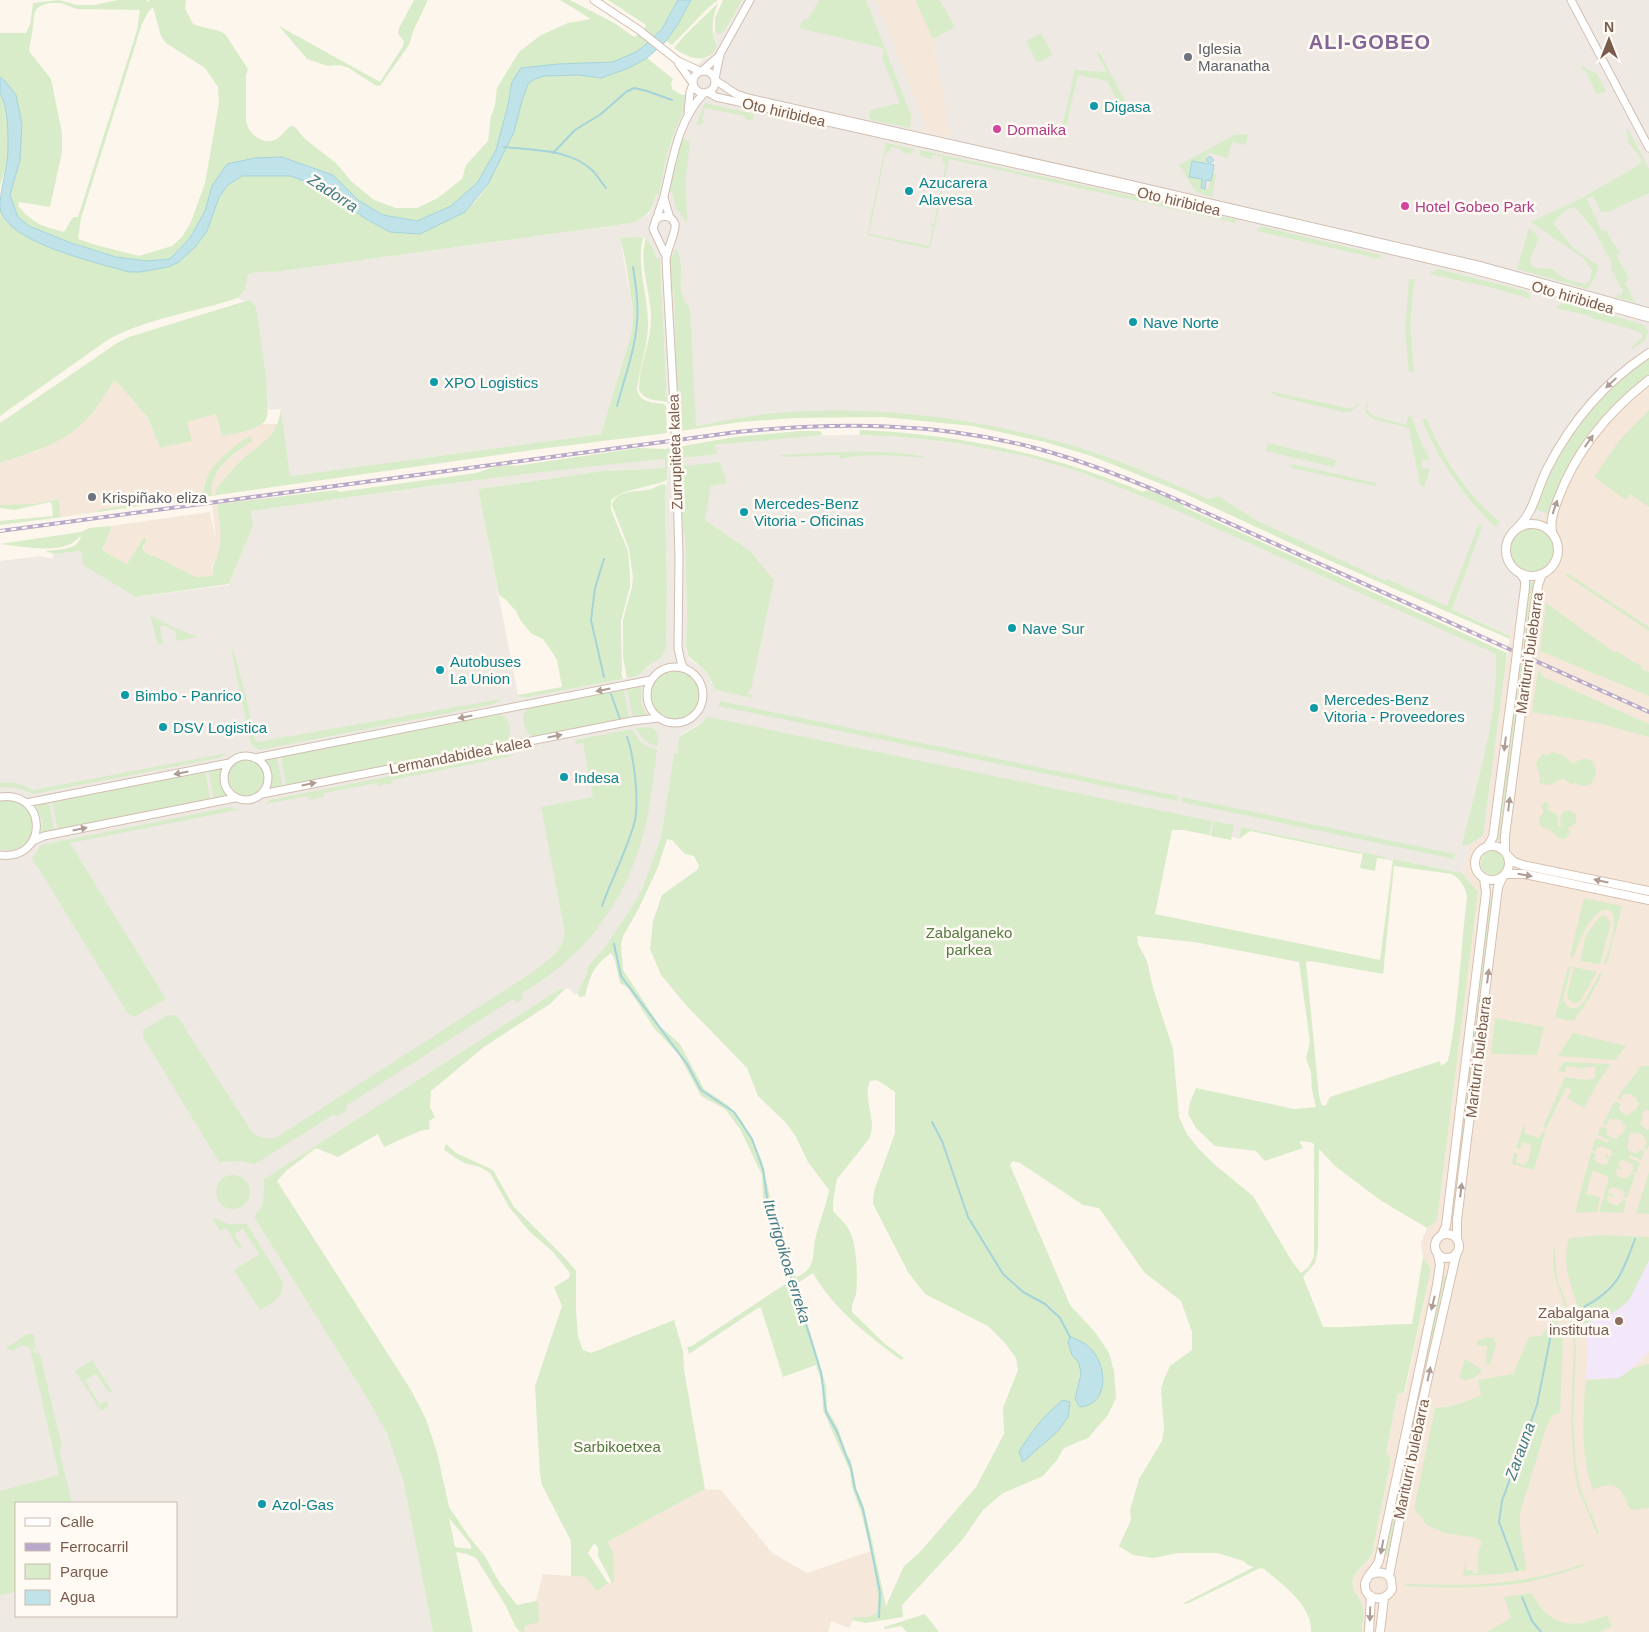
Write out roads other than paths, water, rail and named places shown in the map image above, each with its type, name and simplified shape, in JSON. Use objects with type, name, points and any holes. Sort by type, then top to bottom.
[{"type":"main road","points":[[1649,353],[1620,374],[1574,424],[1545,472],[1528,515],[1508,538],[1505,554],[1510,565],[1520,573],[1531,576],[1542,574],[1551,567],[1558,554],[1550,522],[1565,482],[1593,435],[1614,411],[1649,380]]},
{"type":"main road","points":[[1518,527],[1534,523],[1544,526],[1552,532]]},
{"type":"main road","name":"Mariturri bulebarra","points":[[1487,847],[1493,837],[1526,587],[1525,580],[1520,573]]},
{"type":"main road","name":"Mariturri bulebarra","points":[[1506,854],[1505,836],[1529,648],[1538,586],[1542,574]]},
{"type":"main road","points":[[1649,891],[1522,865],[1514,862],[1497,847],[1487,847],[1481,851],[1476,860],[1477,869],[1484,878],[1494,880],[1504,875],[1524,874],[1649,900]]},
{"type":"main road","points":[[1504,875],[1509,865],[1506,854]]},
{"type":"main road","name":"Mariturri bulebarra","points":[[1457,1238],[1498,895],[1504,875]]},
{"type":"main road","name":"Mariturri bulebarra","points":[[1442,1235],[1447,1219],[1486,893],[1484,878]]},
{"type":"main road","points":[[1450,1234],[1457,1238],[1460,1246],[1456,1255],[1447,1258],[1438,1255],[1436,1242],[1442,1235],[1450,1234]]},
{"type":"main road","name":"Mariturri bulebarra","points":[[1372,1574],[1380,1557],[1437,1285],[1440,1265],[1438,1255]]},
{"type":"main road","name":"Mariturri bulebarra","points":[[1389,1576],[1421,1408],[1456,1255]]},
{"type":"main road","points":[[1370,1632],[1370,1596],[1365,1584],[1372,1574],[1378,1572],[1389,1576],[1392,1584],[1392,1589],[1384,1598],[1380,1632]]},
{"type":"main road","points":[[1370,1596],[1379,1599],[1384,1598]]},
{"type":"street","points":[[594,0],[639,30],[678,61],[711,72],[715,80]]},
{"type":"street","points":[[688,113],[706,93],[714,88],[720,54],[750,0]]},
{"type":"street","points":[[1571,0],[1649,148]]},
{"type":"street","points":[[664,198],[675,228],[672,235],[665,239],[658,237],[653,229],[654,222],[664,198],[674,152],[688,113],[694,75],[720,54]]},
{"type":"street","points":[[678,61],[697,91],[706,93]]},
{"type":"street","name":"Oto hiribidea","points":[[715,80],[736,94],[748,98],[1098,176],[1482,266],[1649,312]]},
{"type":"street","name":"Oto hiribidea","points":[[706,93],[716,97],[1154,195],[1466,268],[1649,318]]},
{"type":"street","points":[[657,218],[665,216],[670,218]]},
{"type":"street","name":"Zurrupitieta kalea","points":[[672,235],[666,256],[676,453],[679,557],[678,648],[684,668]]},
{"type":"street","name":"Zurrupitieta kalea","points":[[658,237],[666,256]]},
{"type":"street","name":"Zurrupitieta kalea","points":[[670,667],[678,648]]},
{"type":"street","points":[[670,667],[684,668],[695,675],[702,685],[703,696],[700,709],[685,722],[670,723],[658,718],[649,707],[646,693],[651,680],[662,669],[670,667]]},
{"type":"street","points":[[236,798],[230,794],[224,782],[225,769],[237,758],[246,756],[255,758],[651,680]]},
{"type":"street","name":"Lermandabidea kalea","points":[[262,794],[632,721],[658,718]]},
{"type":"street","points":[[33,841],[44,836],[236,798],[250,800],[262,794],[267,785],[268,774],[263,764],[255,758]]},
{"type":"street","points":[[26,803],[229,764]]},
{"type":"street","points":[[0,797],[13,797],[26,803],[35,814],[37,821],[36,835],[24,851],[17,854],[0,855]]},
{"type":"water","name":"Zadorra","points":[[678,0],[691,0],[666,41],[647,58],[629,68],[601,78],[579,75],[544,76],[528,84],[514,132],[488,184],[465,212],[420,234],[390,232],[366,219],[324,189],[291,176],[242,176],[228,185],[219,197],[207,231],[196,246],[179,262],[168,267],[129,272],[56,250],[36,241],[18,232],[6,220],[0,208],[7,163],[8,133],[5,104],[0,92],[0,77],[16,95],[22,124],[20,160],[10,195],[18,217],[29,226],[71,243],[116,257],[147,261],[170,259],[190,238],[205,211],[212,186],[227,164],[255,158],[282,157],[333,175],[358,200],[383,215],[417,221],[451,206],[477,183],[496,150],[512,82],[521,68],[558,64],[613,62],[636,52],[662,29]]},
{"type":"water","points":[[1210,156],[1214,160],[1210,164],[1214,165],[1211,181],[1206,180],[1205,189],[1201,188],[1202,179],[1189,177],[1192,161],[1209,164],[1206,159]]},
{"type":"water","points":[[1070,1337],[1082,1342],[1093,1351],[1098,1358],[1103,1376],[1101,1393],[1096,1400],[1080,1407],[1075,1399],[1081,1374],[1079,1363],[1072,1355],[1068,1342]]},
{"type":"water","points":[[1063,1400],[1070,1402],[1068,1417],[1058,1431],[1023,1462],[1019,1452],[1044,1418]]},
{"type":"waterway","points":[[553,153],[575,130],[601,114],[626,92],[634,88],[672,100]]},
{"type":"waterway","name":"Iturrigoikoa erreka","points":[[504,147],[552,152],[575,159],[585,164],[594,172],[606,188]]},
{"type":"waterway","name":"Iturrigoikoa erreka","points":[[617,406],[636,333],[638,315],[633,267]]},
{"type":"waterway","name":"Iturrigoikoa erreka","points":[[604,559],[595,588],[591,620],[604,677]]},
{"type":"waterway","name":"Iturrigoikoa erreka","points":[[611,694],[620,719]]},
{"type":"waterway","name":"Iturrigoikoa erreka","points":[[602,906],[627,845],[636,815],[635,780],[627,737]]},
{"type":"waterway","name":"Iturrigoikoa erreka","points":[[614,944],[621,976],[687,1064],[701,1090],[734,1112],[752,1139],[763,1169],[768,1204],[821,1372],[826,1412],[837,1432],[851,1468],[855,1489],[863,1509],[880,1592],[879,1617]]},
{"type":"waterway","points":[[932,1122],[942,1141],[968,1217],[1003,1274],[1023,1292],[1045,1304],[1060,1318],[1070,1337]]},
{"type":"waterway","name":"Zarauna","points":[[1584,1307],[1605,1293],[1618,1279],[1635,1239]]},
{"type":"waterway","name":"Zarauna","points":[[1517,1570],[1499,1522],[1502,1501],[1537,1405],[1552,1329]]},
{"type":"waterway","name":"Zarauna","points":[[1522,1597],[1532,1621],[1541,1632]]},
{"type":"railway","points":[[0,531],[737,432],[849,426],[924,429],[961,433],[1035,448],[1075,460],[1153,489],[1649,712]]},
{"type":"place","name":"Iglesia Maranatha","points":[[1188,57]]},
{"type":"place","name":"Digasa","points":[[1094,106]]},
{"type":"place","name":"Domaika","points":[[997,129]]},
{"type":"place","name":"Azucarera Alavesa","points":[[909,191]]},
{"type":"place","name":"Hotel Gobeo Park","points":[[1405,206]]},
{"type":"place","name":"Nave Norte","points":[[1133,322]]},
{"type":"place","name":"XPO Logistics","points":[[434,382]]},
{"type":"place","name":"Krispiñako eliza","points":[[92,497]]},
{"type":"place","name":"Mercedes-Benz Vitoria - Oficinas","points":[[744,512]]},
{"type":"place","name":"Nave Sur","points":[[1012,628]]},
{"type":"place","name":"Autobuses La Union","points":[[440,670]]},
{"type":"place","name":"Bimbo - Panrico","points":[[125,695]]},
{"type":"place","name":"Mercedes-Benz Vitoria - Proveedores","points":[[1314,708]]},
{"type":"place","name":"DSV Logistica","points":[[163,727]]},
{"type":"place","name":"Indesa","points":[[564,777]]},
{"type":"place","name":"Zabalgana institutua","points":[[1619,1321]]},
{"type":"place","name":"Azol-Gas","points":[[262,1504]]},
{"type":"district","name":"ALI-GOBEO","points":[[1370,42]]},
{"type":"park label","name":"Zabalganeko parkea","points":[[969,940]]},
{"type":"park label","name":"Sarbikoetxea","points":[[617,1446]]}]
